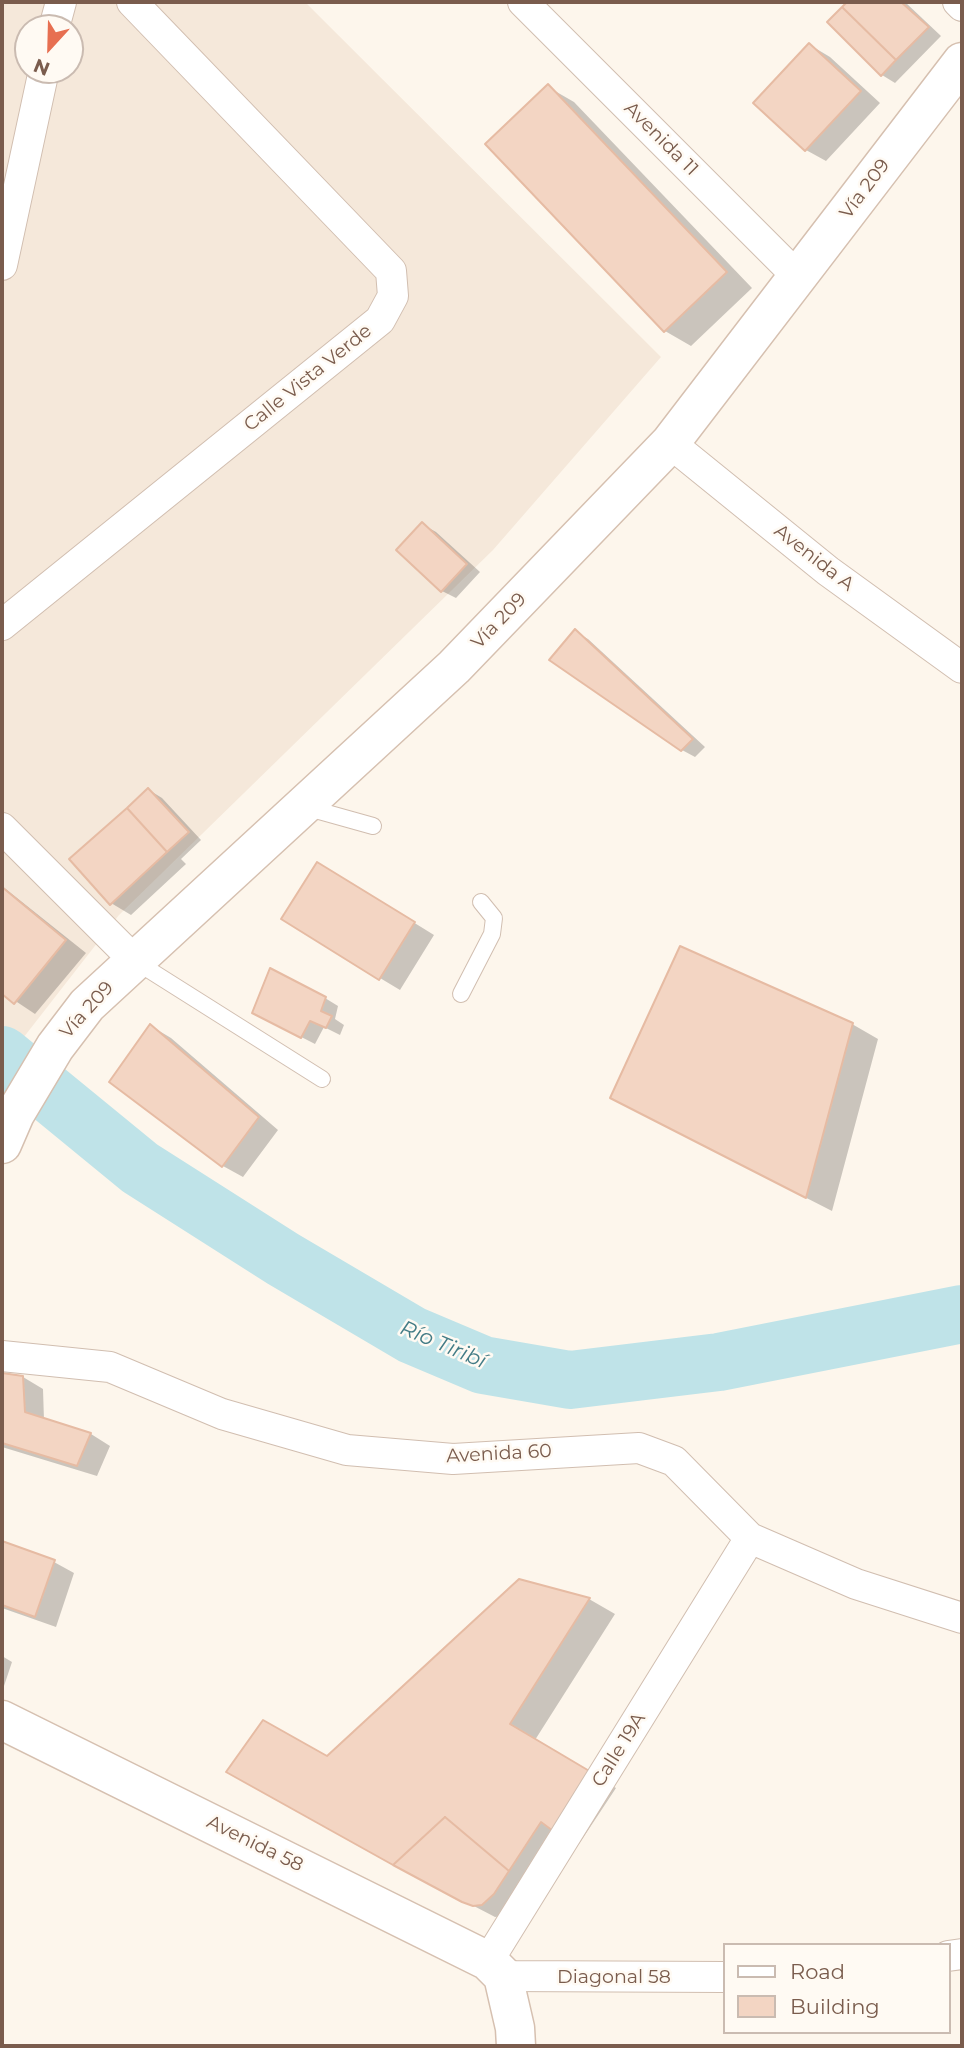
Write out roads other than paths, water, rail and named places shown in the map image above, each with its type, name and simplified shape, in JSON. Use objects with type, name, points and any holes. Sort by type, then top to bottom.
[{"type":"main road","name":"Vía 209","points":[[2,1144],[15,1114],[55,1046],[87,1005],[454,667],[670,443],[962,62]]},
{"type":"main road","name":"Avenida 58","points":[[2,1720],[496,1969]]},
{"type":"main road","points":[[496,1969],[515,2028],[516,2046]]},
{"type":"street","name":"Calle Vista Verde","points":[[2,625],[380,320],[393,296],[391,271],[132,2]]},
{"type":"street","name":"Avenida 11","points":[[523,2],[798,277]]},
{"type":"street","points":[[958,2],[962,6]]},
{"type":"street","points":[[2,265],[41,84]]},
{"type":"street","name":"Avenida A","points":[[670,443],[828,571],[962,668]]},
{"type":"street","points":[[2,828],[135,961]]},
{"type":"street","name":"Avenida 60","points":[[2,1356],[110,1367],[222,1414],[347,1450],[453,1459],[639,1448],[674,1461],[750,1538],[856,1584],[962,1618]]},
{"type":"street","name":"Calle 19A","points":[[496,1969],[750,1538]]},
{"type":"street","name":"Diagonal 58","points":[[496,1969],[722,1977]]},
{"type":"lane","points":[[303,806],[373,826]]},
{"type":"lane","points":[[461,994],[492,934],[494,918],[481,902]]},
{"type":"lane","points":[[135,961],[322,1079]]},
{"type":"waterway","name":"Río Tiribí","points":[[2,1055],[140,1168],[283,1259],[412,1335],[483,1365],[570,1380],[719,1362],[962,1314]]}]
